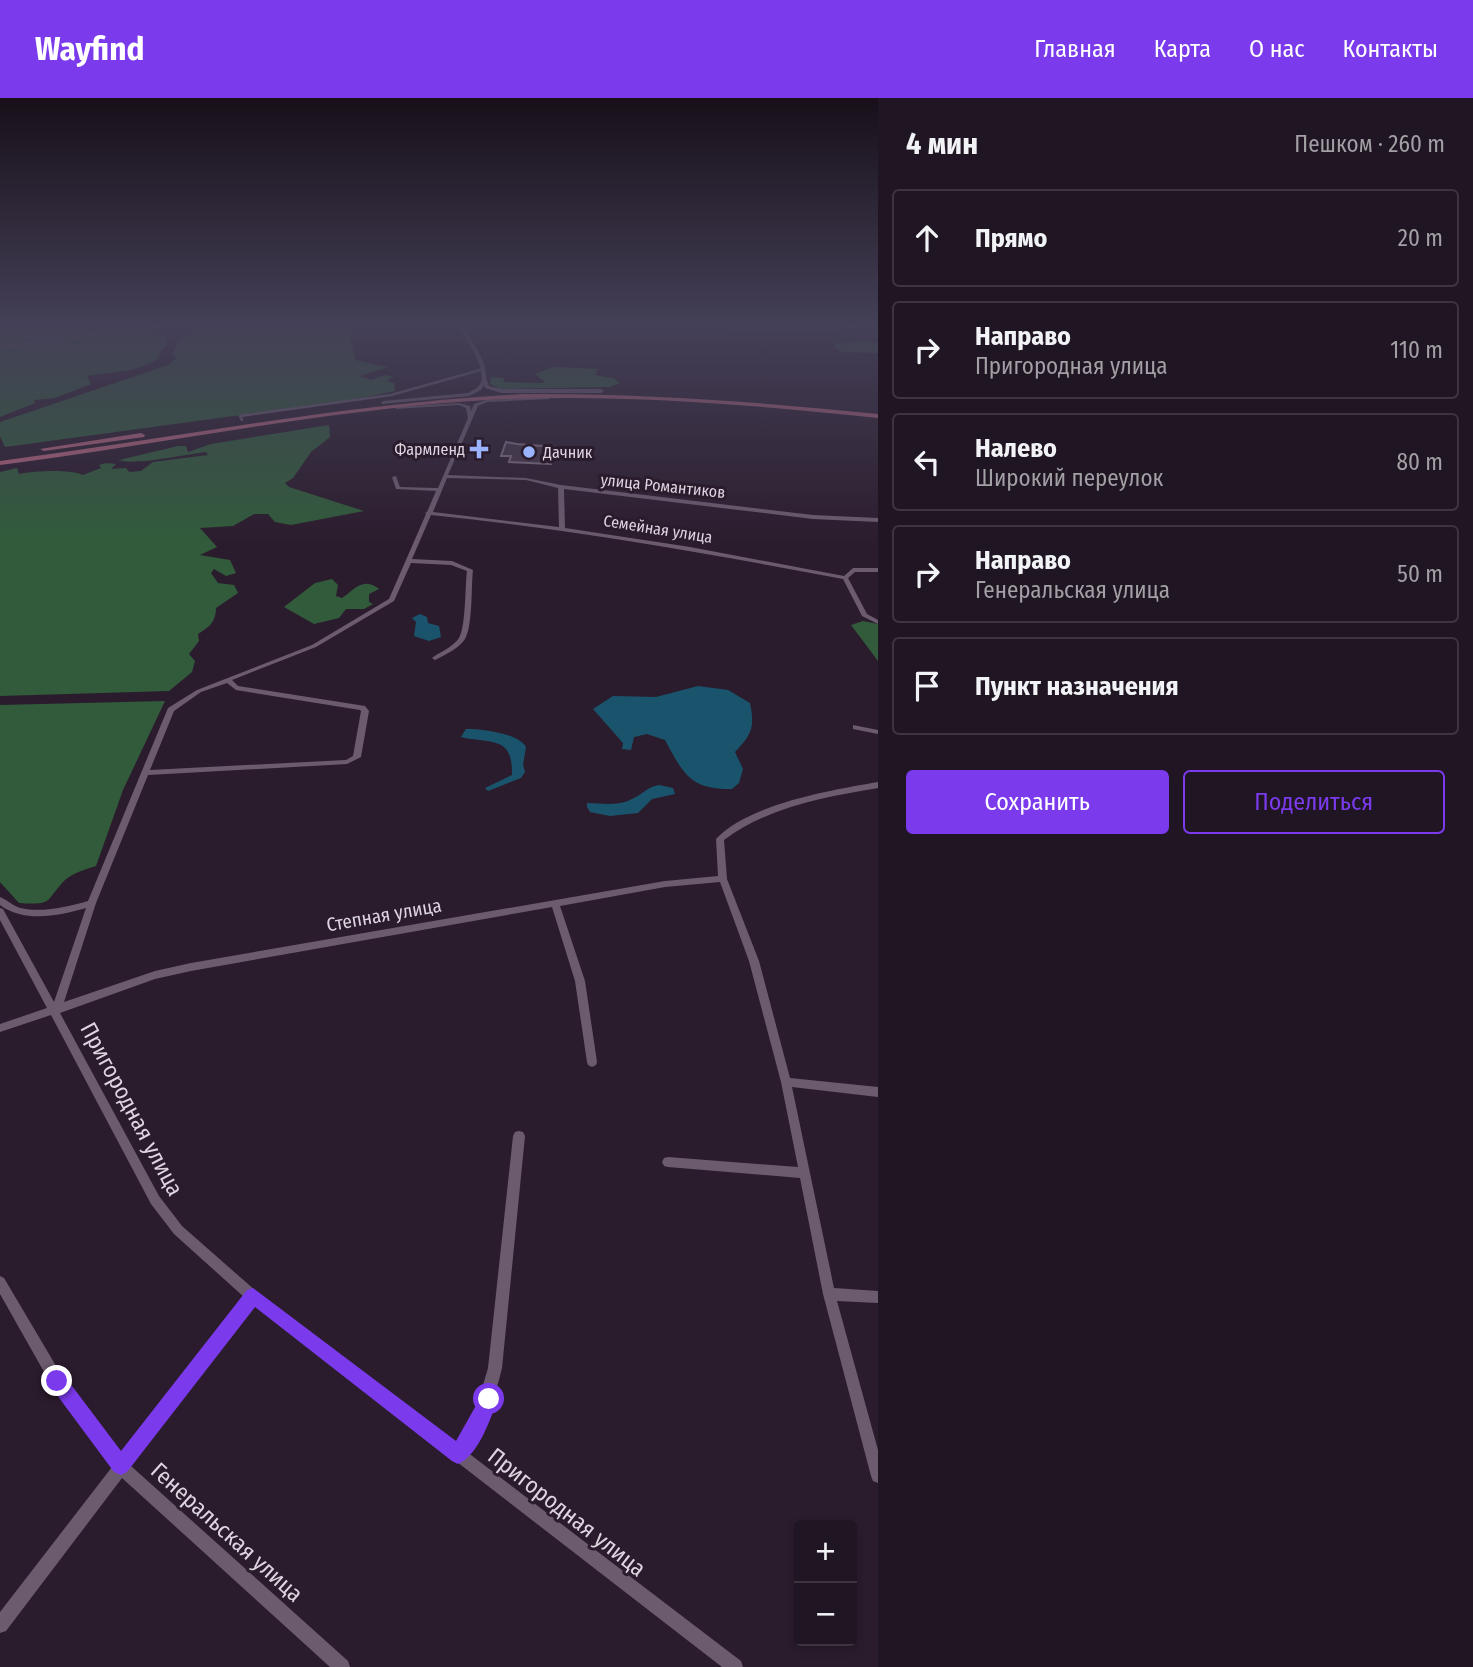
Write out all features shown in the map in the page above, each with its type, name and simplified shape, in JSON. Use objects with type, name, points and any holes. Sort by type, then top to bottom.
[{"type":"main road","points":[[0,463],[383,403],[467,397]]},
{"type":"main road","points":[[189,433],[96,450],[86,447],[96,443],[374,408],[517,397]]},
{"type":"main road","points":[[689,397],[841,408],[878,408]]},
{"type":"main road","points":[[694,397],[841,408],[878,416]]},
{"type":"main road","points":[[0,456],[93,440],[189,433]]},
{"type":"street","points":[[242,420],[240,416],[375,397]]},
{"type":"street","points":[[383,403],[438,397]]},
{"type":"street","points":[[56,1010],[92,903],[171,710],[187,697],[314,646],[369,616],[391,600],[476,405],[486,401],[540,397]]},
{"type":"street","points":[[374,408],[460,404],[468,407],[471,418]]},
{"type":"street","name":"улица Романтиков","points":[[445,476],[526,479],[561,486],[813,517],[878,520]]},
{"type":"street","points":[[394,477],[398,488],[439,490]]},
{"type":"street","points":[[561,486],[562,528]]},
{"type":"street","name":"Семейная улица","points":[[428,513],[562,528],[845,578],[853,570],[878,570]]},
{"type":"street","points":[[409,561],[452,563],[470,570],[464,614],[466,627],[461,639],[435,658]]},
{"type":"street","points":[[845,578],[864,615],[878,622]]},
{"type":"street","points":[[146,773],[347,762],[357,757],[365,711],[362,708],[236,688],[229,681]]},
{"type":"street","points":[[856,727],[878,732]]},
{"type":"street","points":[[877,786],[818,796],[732,827],[720,839],[723,879],[754,961],[786,1082],[829,1294],[878,1476]]},
{"type":"street","name":"Степная улица","points":[[0,1028],[31,1015],[56,1010],[155,975],[191,967],[665,884],[723,879]]},
{"type":"street","points":[[0,900],[19,912],[92,903]]},
{"type":"street","points":[[555,903],[580,981],[592,1062]]},
{"type":"street","name":"Пригородная улица","points":[[0,911],[56,1010],[155,1200],[178,1230],[253,1296],[735,1667]]},
{"type":"street","points":[[786,1082],[878,1091]]},
{"type":"street","points":[[458,1454],[475,1430],[489,1399],[495,1368],[519,1136]]},
{"type":"street","points":[[668,1162],[804,1173]]},
{"type":"street","name":"Генеральская улица","points":[[0,1282],[57,1381],[121,1466],[342,1667]]},
{"type":"street","points":[[829,1294],[878,1297]]},
{"type":"street","points":[[0,1625],[253,1296]]},
{"type":"green space","points":[[0,397],[57,397],[34,400],[35,403],[0,417]]},
{"type":"green space","points":[[73,397],[365,397],[5,447],[0,436],[0,422]]},
{"type":"green space","points":[[329,425],[330,437],[311,452],[293,478],[285,483],[289,487],[364,511],[291,525],[275,522],[268,514],[254,514],[233,526],[200,528],[217,547],[200,555],[230,560],[236,573],[226,576],[214,569],[211,573],[218,583],[234,585],[238,593],[216,608],[213,621],[198,634],[199,641],[189,654],[195,661],[192,672],[169,691],[0,696],[0,472],[17,468],[19,474],[61,471],[83,475],[101,468],[99,465],[109,463],[116,464],[111,469],[141,471],[153,462],[208,455],[206,452],[147,461],[119,460],[178,446],[186,446],[188,452],[211,444]]},
{"type":"green space","points":[[332,579],[338,585],[336,596],[342,598],[363,584],[379,589],[369,594],[369,602],[373,604],[364,609],[346,609],[339,618],[314,624],[284,607],[315,583]]},
{"type":"green space","points":[[863,621],[878,624],[878,661],[851,625]]},
{"type":"green space","points":[[165,701],[123,790],[96,866],[65,880],[43,902],[19,903],[0,882],[0,705]]},
{"type":"water","points":[[420,614],[427,617],[428,623],[439,626],[441,637],[429,641],[414,636],[416,622],[412,618]]},
{"type":"water","points":[[698,686],[728,690],[750,703],[751,730],[735,752],[743,769],[739,783],[732,789],[718,789],[697,783],[677,762],[665,740],[647,734],[634,737],[631,750],[622,749],[623,743],[593,709],[613,696],[656,697]]},
{"type":"water","points":[[466,729],[499,733],[522,742],[526,747],[523,765],[525,772],[521,778],[488,791],[485,788],[512,775],[509,753],[498,744],[461,737]]},
{"type":"water","points":[[659,785],[673,788],[675,794],[652,799],[638,813],[610,816],[590,812],[587,807],[587,803],[622,803]]},
{"type":"building","name":"Дачник","points":[[506,442],[556,447],[551,464],[509,462],[511,456],[501,456]]},
{"type":"place","name":"Фармленд","points":[[479,449]]},
{"type":"place","name":"Дачник","points":[[529,452]]},
{"type":"route","points":[[57,1381],[121,1466],[253,1296],[458,1454],[475,1430],[489,1399]]}]
